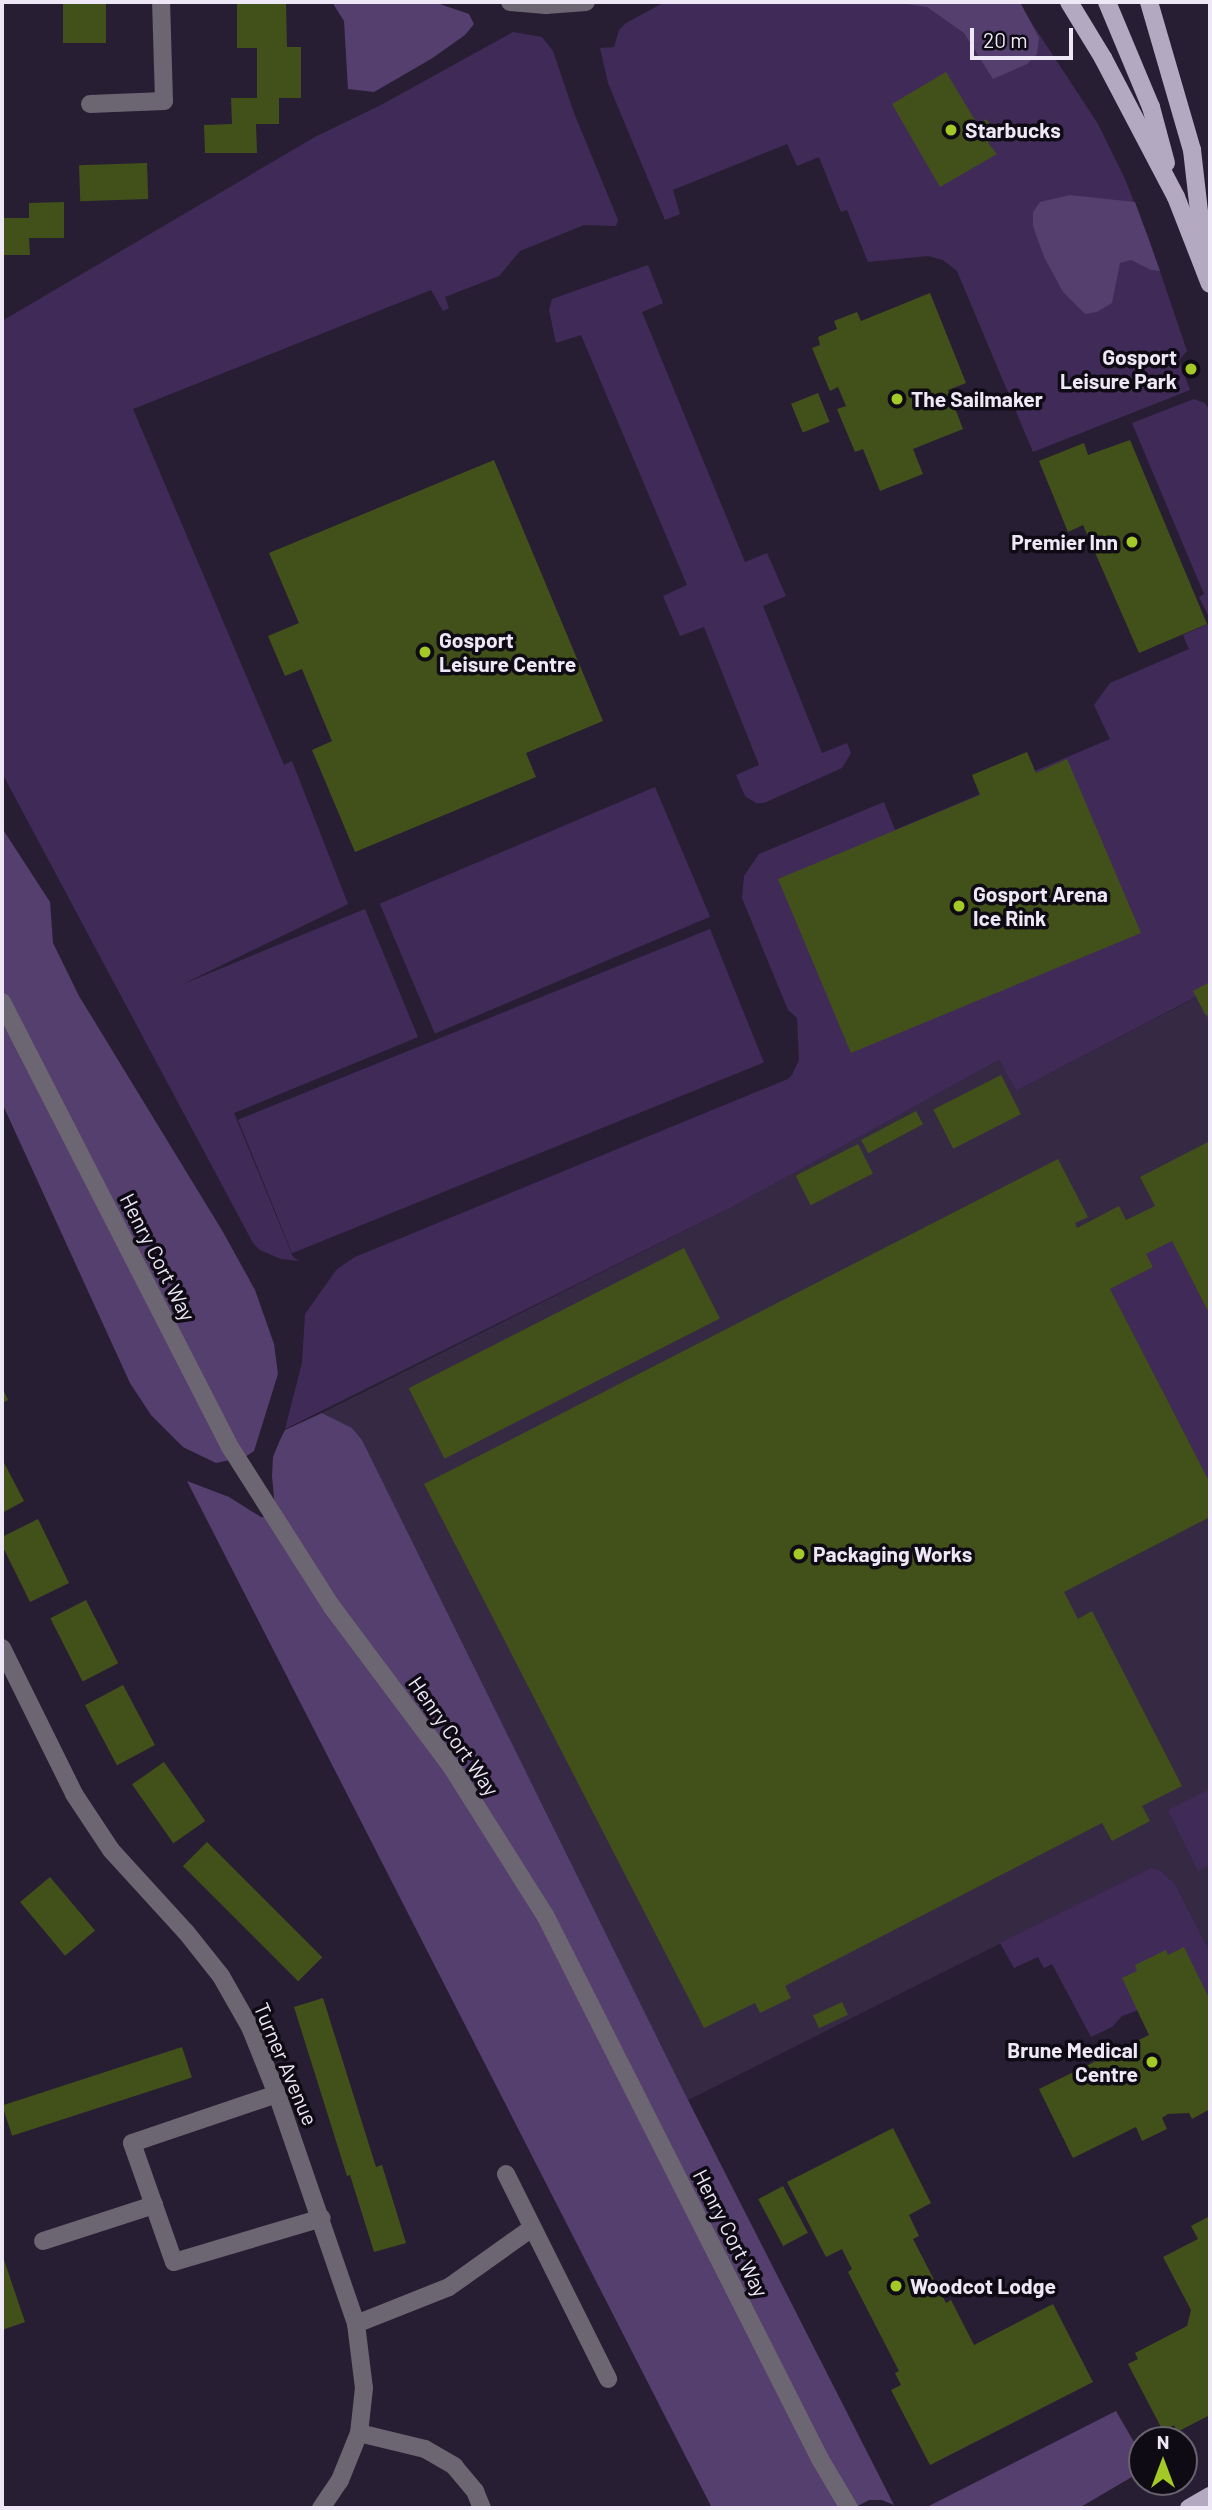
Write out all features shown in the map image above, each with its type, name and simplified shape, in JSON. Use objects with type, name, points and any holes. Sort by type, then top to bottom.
[{"type":"main road","points":[[1069,2],[1103,58],[1176,197],[1208,277]]},
{"type":"main road","points":[[1107,2],[1151,107],[1176,197]]},
{"type":"main road","points":[[1149,2],[1192,150],[1208,277]]},
{"type":"main road","points":[[1189,2508],[1210,2496]]},
{"type":"street","points":[[90,104],[164,101],[161,2]]},
{"type":"street","points":[[510,2],[546,5],[586,2]]},
{"type":"street","name":"Henry Cort Way","points":[[2,1002],[230,1447],[332,1607],[451,1766],[546,1917],[820,2459],[849,2508]]},
{"type":"street","name":"Turner Avenue","points":[[2,1648],[9,1684],[74,1794],[111,1850],[186,1932],[220,1976],[250,2027],[277,2094],[322,2218],[356,2324],[364,2388],[359,2433],[340,2480],[321,2508]]},
{"type":"street","points":[[277,2094],[132,2143],[174,2262],[322,2218]]},
{"type":"street","points":[[506,2174],[608,2379]]},
{"type":"street","points":[[43,2241],[154,2205]]},
{"type":"street","points":[[356,2324],[449,2287],[533,2228]]},
{"type":"street","points":[[359,2433],[425,2449],[454,2466],[475,2491],[482,2508]]},
{"type":"shaded area","points":[[332,2],[434,2],[469,14],[474,24],[465,35],[431,59],[374,92],[348,89],[344,21]]},
{"type":"shaded area","points":[[665,2],[1018,2],[1098,124],[1124,177],[1148,236],[1187,351],[1179,360],[1190,390],[1033,452],[957,271],[943,260],[928,256],[868,262],[847,210],[841,212],[819,157],[797,166],[787,144],[673,190],[680,214],[665,220],[608,83],[600,48],[614,47],[619,30],[626,23]]},
{"type":"shaded area","points":[[893,2],[1020,2],[1039,38],[1037,54],[1027,64],[993,79],[964,33],[927,7]]},
{"type":"shaded area","points":[[513,32],[542,37],[553,51],[574,113],[618,220],[616,226],[584,225],[520,251],[499,276],[445,297],[449,308],[443,311],[431,290],[133,409],[284,765],[292,761],[348,904],[181,985],[365,909],[418,1037],[234,1113],[293,1257],[299,1261],[281,1259],[260,1250],[253,1243],[2,773],[2,321],[315,137],[381,105]]},
{"type":"shaded area","points":[[1070,195],[1135,202],[1160,271],[1151,270],[1131,260],[1120,263],[1112,303],[1097,312],[1085,314],[1063,292],[1044,257],[1033,226],[1033,212],[1040,202]]},
{"type":"shaded area","points":[[648,265],[663,303],[642,312],[745,562],[767,553],[786,596],[763,606],[822,753],[847,743],[851,753],[842,768],[764,803],[756,803],[745,796],[736,775],[759,765],[704,627],[680,636],[663,596],[687,585],[581,335],[556,343],[549,310],[552,299]]},
{"type":"shaded area","points":[[1194,399],[1205,403],[1210,411],[1210,619],[1199,597],[1204,594],[1132,423]]},
{"type":"shaded area","points":[[1210,623],[1210,1024],[1196,997],[1016,1091],[999,1060],[730,1208],[285,1429],[302,1363],[305,1314],[337,1269],[355,1257],[788,1079],[792,1075],[799,1060],[797,1018],[788,1010],[742,898],[744,876],[759,854],[884,802],[895,830],[1110,739],[1094,705],[1110,683],[1189,649],[1183,635]]},
{"type":"shaded area","points":[[655,787],[710,917],[435,1034],[380,904]]},
{"type":"shaded area","points":[[2,828],[50,902],[53,943],[79,996],[223,1232],[255,1290],[274,1344],[278,1374],[254,1451],[245,1457],[216,1463],[183,1447],[151,1415],[130,1383],[2,1103]]},
{"type":"shaded area","points":[[710,929],[764,1063],[292,1253],[238,1120]]},
{"type":"shaded area","name":"Packaging Works","points":[[1197,997],[1210,1024],[1210,1952],[1175,1884],[1160,1870],[1151,1868],[688,2100],[362,1440],[352,1428],[322,1413],[730,1208],[999,1060],[1016,1091]]},
{"type":"shaded area","points":[[1172,1241],[1210,1315],[1210,1483],[1110,1289],[1153,1267],[1146,1254]]},
{"type":"shaded area","points":[[322,1413],[352,1428],[362,1440],[688,2100],[894,2505],[882,2500],[869,2500],[854,2508],[712,2508],[187,1481],[229,1497],[261,1517],[276,1518],[272,1476],[273,1457],[280,1440],[285,1430]]},
{"type":"shaded area","points":[[1210,1789],[1210,1865],[1198,1871],[1168,1810]]},
{"type":"shaded area","points":[[1151,1868],[1160,1870],[1175,1884],[1210,1952],[1210,2117],[1196,2082],[1139,2010],[1122,2016],[1112,2027],[1091,2037],[1052,1964],[1044,1968],[1038,1957],[1014,1968],[1000,1943]]},
{"type":"shaded area","points":[[1116,2411],[1128,2432],[1128,2479],[1079,2508],[925,2508]]},
{"type":"building","points":[[63,2],[106,2],[106,43],[63,43]]},
{"type":"building","points":[[237,2],[286,2],[287,47],[301,47],[301,98],[279,98],[279,124],[256,124],[257,153],[205,153],[204,125],[232,124],[231,98],[257,98],[257,48],[237,48]]},
{"type":"building","name":"Starbucks","points":[[946,72],[978,125],[986,119],[998,136],[988,143],[997,154],[940,187],[892,104]]},
{"type":"building","points":[[147,163],[148,199],[80,201],[79,165]]},
{"type":"building","points":[[64,202],[64,238],[29,238],[30,255],[2,255],[2,218],[29,218],[29,203]]},
{"type":"building","name":"The Sailmaker","points":[[930,293],[966,383],[948,390],[963,429],[913,449],[923,474],[880,491],[863,449],[855,452],[837,409],[846,406],[838,387],[830,391],[812,348],[820,345],[818,337],[837,329],[834,321],[857,312],[861,321]]},
{"type":"building","points":[[818,393],[830,422],[803,433],[791,404]]},
{"type":"building","name":"Premier Inn","points":[[1130,440],[1207,624],[1139,653],[1083,525],[1068,532],[1039,461],[1084,443],[1088,455]]},
{"type":"building","name":"Gosport Leisure Centre","points":[[494,460],[603,721],[526,753],[536,777],[355,852],[312,750],[332,741],[302,669],[285,676],[268,636],[299,623],[269,553]]},
{"type":"building","name":"Gosport Arena Ice Rink","points":[[1027,752],[1036,773],[1067,759],[1141,933],[851,1053],[778,879],[980,795],[972,775]]},
{"type":"building","points":[[1210,982],[1210,1014],[1206,1016],[1193,991]]},
{"type":"building","points":[[1001,1075],[1021,1114],[953,1149],[933,1110]]},
{"type":"building","points":[[916,1111],[923,1124],[868,1153],[861,1140]]},
{"type":"building","name":"Packaging Works","points":[[1210,1141],[1210,1315],[1172,1241],[1146,1254],[1153,1267],[1110,1289],[1210,1483],[1210,1517],[1064,1592],[1078,1619],[1092,1611],[1182,1786],[1142,1806],[1150,1821],[1112,1841],[1102,1823],[785,1986],[791,1998],[760,2013],[755,2003],[704,2028],[424,1484],[1058,1159],[1088,1217],[1075,1223],[1077,1228],[1119,1206],[1126,1220],[1155,1206],[1140,1177]]},
{"type":"building","points":[[858,1144],[873,1173],[811,1205],[796,1176]]},
{"type":"building","points":[[684,1248],[720,1318],[445,1459],[409,1388]]},
{"type":"building","points":[[2,1387],[8,1400],[2,1403]]},
{"type":"building","points":[[2,1459],[24,1501],[2,1513]]},
{"type":"building","points":[[38,1519],[69,1583],[30,1602],[2,1545],[2,1537]]},
{"type":"building","points":[[86,1600],[118,1663],[83,1681],[50,1618]]},
{"type":"building","points":[[123,1685],[155,1745],[117,1765],[85,1705]]},
{"type":"building","points":[[164,1762],[205,1821],[173,1843],[132,1784]]},
{"type":"building","points":[[207,1842],[322,1957],[298,1981],[183,1866]]},
{"type":"building","points":[[50,1877],[95,1931],[65,1956],[20,1902]]},
{"type":"building","name":"Brune Medical Centre","points":[[1184,1947],[1210,2000],[1210,2109],[1192,2119],[1189,2113],[1168,2114],[1162,2118],[1167,2129],[1142,2141],[1136,2127],[1073,2158],[1039,2089],[1149,2035],[1122,1978],[1137,1971],[1135,1965],[1166,1950],[1168,1955]]},
{"type":"building","points":[[323,1998],[376,2167],[382,2165],[406,2243],[374,2252],[294,2007]]},
{"type":"building","points":[[842,2002],[848,2015],[819,2028],[813,2016]]},
{"type":"building","points":[[182,2047],[192,2077],[12,2136],[2,2105]]},
{"type":"building","name":"Woodcot Lodge","points":[[893,2128],[931,2203],[909,2215],[919,2236],[913,2239],[946,2303],[951,2300],[974,2345],[1053,2304],[1093,2382],[930,2465],[891,2390],[901,2385],[895,2373],[899,2371],[848,2272],[852,2269],[842,2249],[826,2257],[787,2182]]},
{"type":"building","points":[[783,2186],[808,2233],[783,2246],[758,2199]]},
{"type":"building","points":[[1210,2216],[1210,2415],[1189,2426],[1160,2426],[1128,2364],[1138,2359],[1135,2353],[1187,2326],[1191,2310],[1163,2257],[1198,2239],[1191,2226]]},
{"type":"building","points":[[2,2254],[25,2322],[2,2330]]},
{"type":"place","name":"Starbucks","points":[[951,130]]},
{"type":"place","name":"Gosport Leisure Park","points":[[1191,369]]},
{"type":"place","name":"The Sailmaker","points":[[897,399]]},
{"type":"place","name":"Premier Inn","points":[[1132,542]]},
{"type":"place","name":"Gosport Leisure Centre","points":[[425,652]]},
{"type":"place","name":"Gosport Arena Ice Rink","points":[[959,906]]},
{"type":"place","name":"Packaging Works","points":[[799,1554]]},
{"type":"place","name":"Brune Medical Centre","points":[[1152,2062]]},
{"type":"place","name":"Woodcot Lodge","points":[[896,2286]]}]
